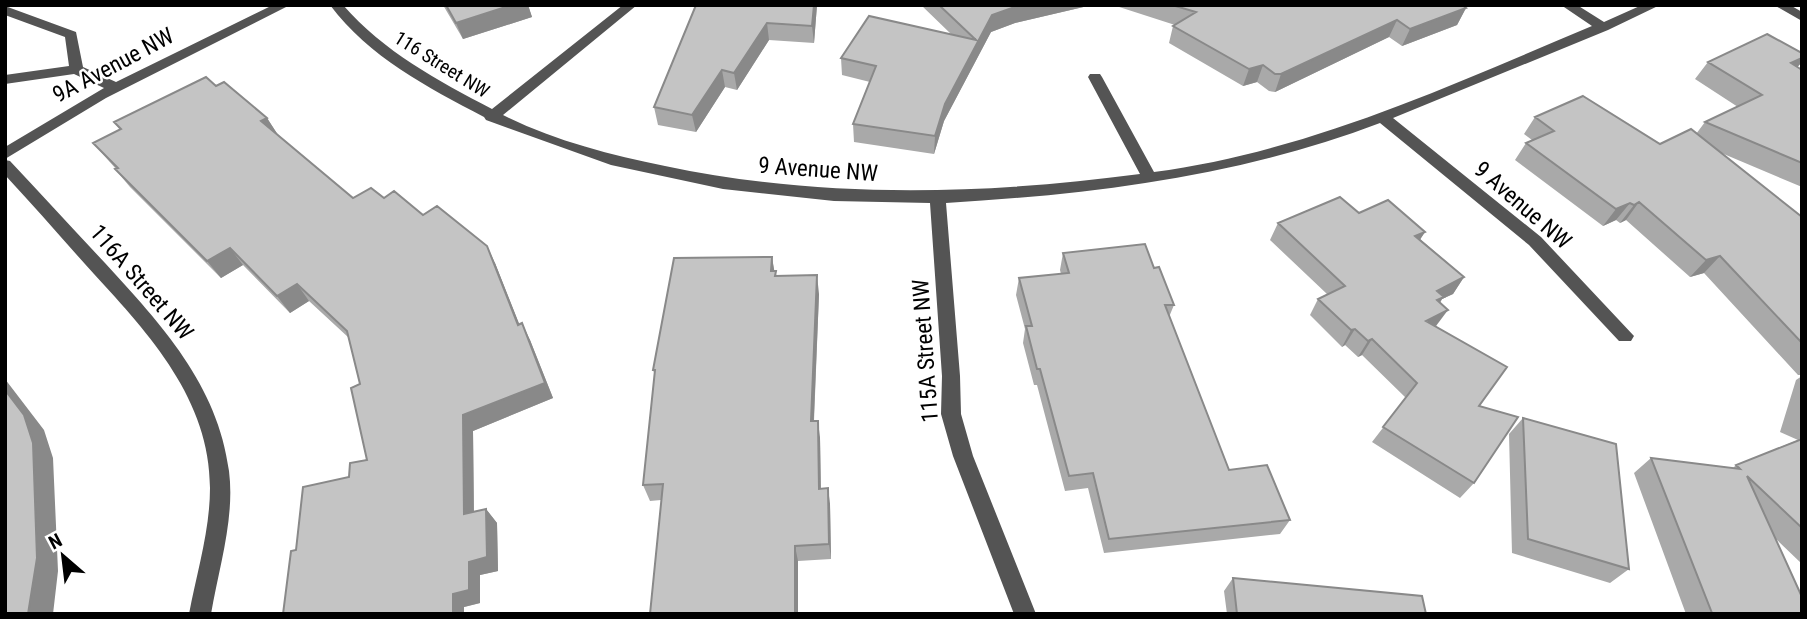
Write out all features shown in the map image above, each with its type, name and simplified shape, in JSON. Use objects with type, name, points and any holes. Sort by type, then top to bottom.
[{"type":"street","name":"9A Avenue NW","points":[[5,154],[79,107],[284,5]]},
{"type":"street","name":"116 Street NW","points":[[336,5],[367,38],[394,60],[491,117],[631,5]]},
{"type":"street","points":[[1567,5],[1603,27]]},
{"type":"street","name":"9 Avenue NW","points":[[491,117],[558,143],[687,177],[764,189],[831,195],[938,197],[1027,194],[1150,178],[1262,156],[1382,117],[1654,5]]},
{"type":"street","points":[[1780,5],[1802,17]]},
{"type":"street","points":[[5,10],[71,35],[76,69]]},
{"type":"street","points":[[5,80],[76,69],[116,88]]},
{"type":"street","points":[[1095,77],[1150,178]]},
{"type":"street","name":"9 Avenue NW","points":[[1382,117],[1535,241],[1625,336]]},
{"type":"street","name":"116A Street NW","points":[[5,165],[155,328],[193,384],[210,423],[219,473],[216,518],[200,614]]},
{"type":"street","name":"115A Street NW","points":[[938,197],[951,414],[963,456],[1025,614]]},
{"type":"building","points":[[446,5],[512,5],[456,23]]},
{"type":"building","points":[[696,5],[814,5],[812,26],[767,23],[734,73],[722,70],[692,115],[654,107]]},
{"type":"building","points":[[939,5],[1020,5],[992,15],[945,104],[935,136],[853,124],[876,66],[841,58],[869,16],[976,40]]},
{"type":"building","points":[[1172,5],[1462,5],[1466,8],[1410,29],[1397,20],[1281,74],[1275,74],[1263,65],[1249,69],[1173,26],[1196,12]]},
{"type":"building","points":[[1767,34],[1802,53],[1802,58],[1791,63],[1802,70],[1802,163],[1705,122],[1762,95],[1708,62]]},
{"type":"building","points":[[206,77],[216,86],[224,82],[267,118],[261,121],[353,198],[371,188],[384,198],[394,191],[423,215],[437,206],[487,246],[518,325],[522,323],[545,383],[463,415],[464,514],[486,509],[487,557],[469,562],[469,590],[453,594],[453,614],[283,614],[291,551],[296,550],[303,487],[349,477],[350,463],[367,460],[351,388],[360,384],[347,331],[297,284],[277,296],[230,248],[207,261],[115,169],[118,168],[93,143],[121,129],[114,122]]},
{"type":"building","points":[[1583,96],[1660,144],[1691,129],[1802,217],[1802,343],[1720,256],[1706,260],[1639,202],[1616,209],[1526,143],[1554,131],[1535,117]]},
{"type":"building","points":[[1340,197],[1359,213],[1388,200],[1425,232],[1415,236],[1464,277],[1437,291],[1444,297],[1437,300],[1448,310],[1426,321],[1507,367],[1479,406],[1518,417],[1474,483],[1383,427],[1417,383],[1372,339],[1368,341],[1355,329],[1351,330],[1318,299],[1345,286],[1278,223]]},
{"type":"building","points":[[1145,244],[1154,268],[1159,267],[1174,305],[1165,305],[1229,470],[1267,465],[1290,520],[1109,539],[1093,473],[1069,476],[1026,326],[1032,326],[1019,278],[1069,273],[1063,253]]},
{"type":"building","points":[[772,257],[771,271],[776,271],[775,276],[817,275],[811,421],[818,421],[819,489],[828,488],[829,544],[795,546],[795,614],[650,614],[663,484],[643,485],[653,370],[674,258]]},
{"type":"building","points":[[5,390],[24,415],[33,443],[37,558],[28,614],[5,614]]},
{"type":"building","points":[[1523,418],[1616,444],[1629,569],[1528,539]]},
{"type":"building","points":[[1802,439],[1802,528],[1747,476],[1802,597],[1802,614],[1712,613],[1651,458],[1740,469],[1736,465]]},
{"type":"building","points":[[1233,578],[1422,596],[1426,614],[1237,614]]}]
